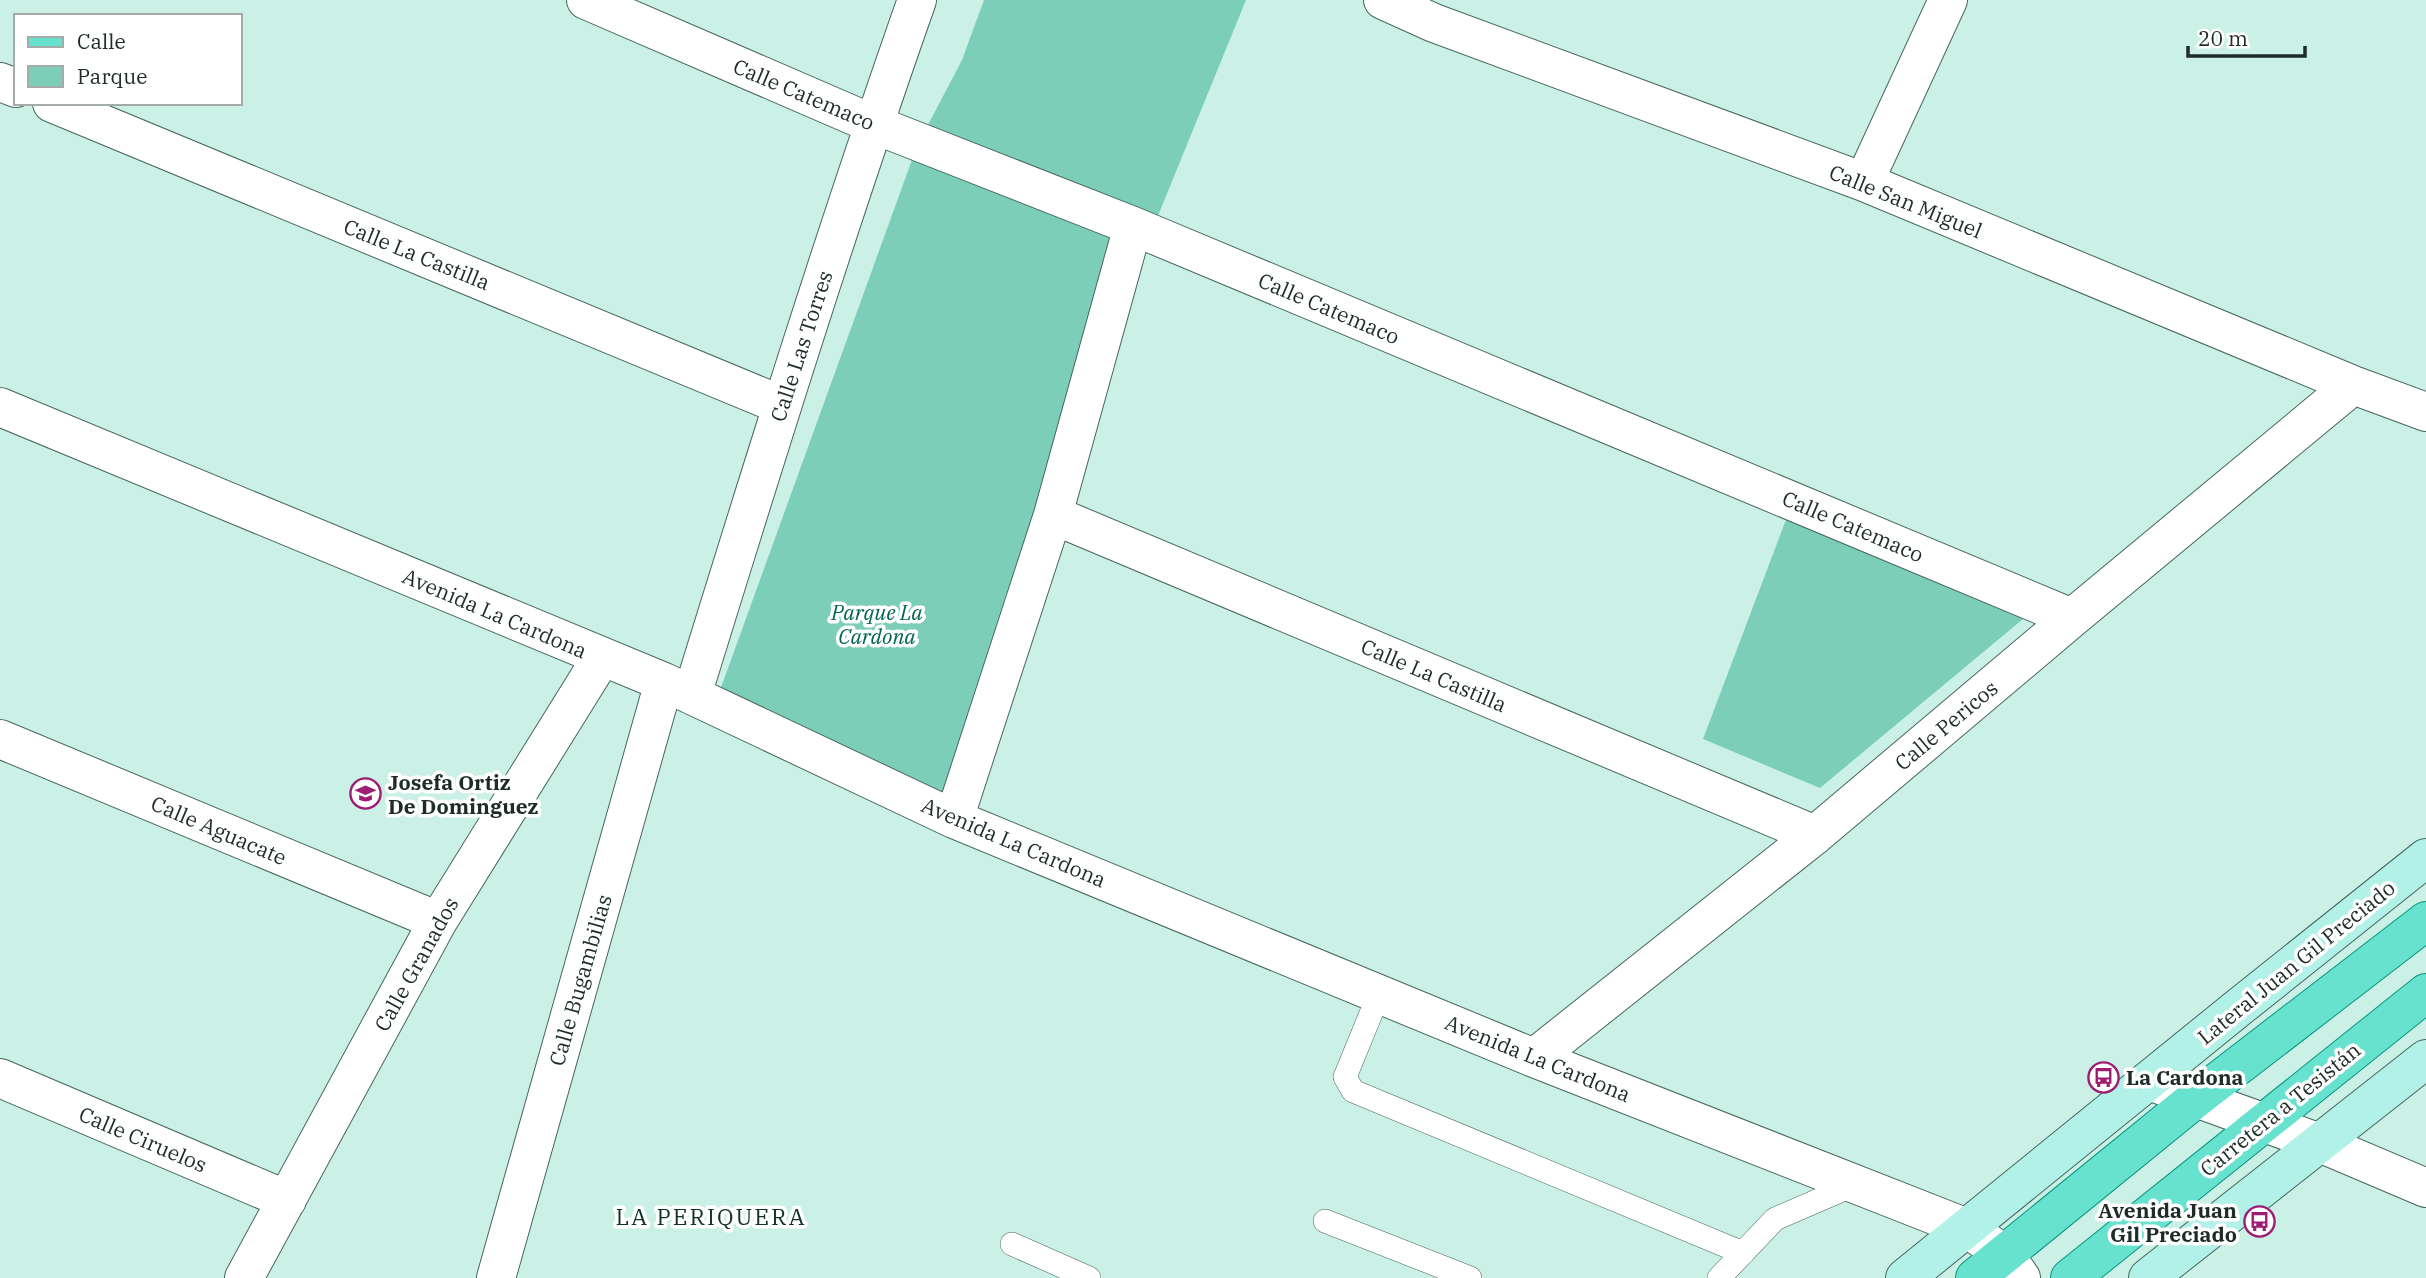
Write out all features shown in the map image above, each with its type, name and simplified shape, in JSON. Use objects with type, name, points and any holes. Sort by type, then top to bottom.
[{"type":"main road","name":"Lateral Juan Gil Preciado","points":[[1905,1278],[2426,858]]},
{"type":"main road","points":[[1975,1278],[2013,1266],[2196,1098],[2426,921]]},
{"type":"main road","name":"Carretera a Tesistán","points":[[2070,1278],[2426,993]]},
{"type":"main road","points":[[2148,1278],[2426,1059]]},
{"type":"street","name":"Calle Catemaco","points":[[586,0],[873,124],[1133,226],[2072,618]]},
{"type":"street","name":"Calle Las Torres","points":[[678,689],[781,405],[873,124],[917,0]]},
{"type":"street","name":"Calle San Miguel","points":[[1383,0],[1440,12],[2353,385],[2426,412]]},
{"type":"street","points":[[1864,183],[1948,0]]},
{"type":"street","name":"Calle La Castilla","points":[[57,105],[781,405]]},
{"type":"street","points":[[954,818],[1053,516],[1133,226]]},
{"type":"street","name":"Calle Pericos","points":[[1534,1058],[1815,835],[2353,385]]},
{"type":"street","name":"Avenida La Cardona","points":[[0,407],[678,689],[954,818],[1534,1058],[1967,1228],[2013,1266]]},
{"type":"street","name":"Calle La Castilla","points":[[1053,516],[1815,835]]},
{"type":"street","name":"Calle Granados","points":[[244,1278],[438,920],[602,657]]},
{"type":"street","name":"Calle Bugambilias","points":[[496,1278],[678,689]]},
{"type":"street","name":"Calle Aguacate","points":[[0,739],[438,920]]},
{"type":"street","name":"Calle Ciruelos","points":[[0,1078],[287,1200]]},
{"type":"street","points":[[2148,1081],[2264,1121],[2426,1188]]},
{"type":"lane","points":[[1379,994],[1345,1077],[1353,1091],[1743,1253]]},
{"type":"lane","points":[[1719,1278],[1775,1219],[1856,1184]]},
{"type":"lane","points":[[1325,1221],[1470,1278]]},
{"type":"lane","points":[[1012,1244],[1089,1278]]},
{"type":"green space","name":"Parque La Cardona","points":[[984,0],[1246,0],[1155,223],[943,809],[719,693],[917,146],[962,60]]},
{"type":"green space","points":[[1790,509],[2029,614],[1820,788],[1703,739]]},
{"type":"place","name":"Josefa Ortiz De Dominguez","points":[[365,794]]},
{"type":"place","name":"La Cardona","points":[[2103,1077]]},
{"type":"place","name":"Avenida Juan Gil Preciado","points":[[2260,1222]]},
{"type":"district","name":"LA PERIQUERA","points":[[711,1216]]}]
